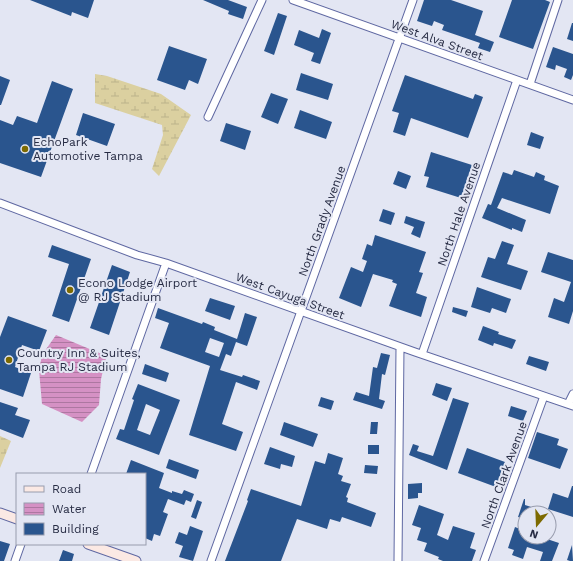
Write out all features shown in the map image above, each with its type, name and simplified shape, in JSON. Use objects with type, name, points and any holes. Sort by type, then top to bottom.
[{"type":"street","points":[[208,117],[262,0]]},
{"type":"street","name":"West Alva Street","points":[[293,0],[573,100]]},
{"type":"street","name":"North Grady Avenue","points":[[211,561],[302,312],[413,0]]},
{"type":"street","points":[[530,84],[558,0]]},
{"type":"street","name":"North Hale Avenue","points":[[422,354],[517,80]]},
{"type":"street","name":"West Cayuga Street","points":[[0,203],[137,255],[166,263],[400,347],[571,405]]},
{"type":"street","points":[[91,473],[166,263]]},
{"type":"street","points":[[398,561],[400,347]]},
{"type":"street","points":[[571,405],[573,394]]},
{"type":"street","name":"North Clark Avenue","points":[[484,561],[544,396]]},
{"type":"street","points":[[0,513],[16,519]]},
{"type":"street","points":[[15,561],[21,545]]},
{"type":"street","points":[[91,545],[136,561]]},
{"type":"green space","points":[[95,74],[107,76],[161,94],[191,115],[159,176],[152,169],[163,135],[162,125],[95,103]]},
{"type":"green space","points":[[0,436],[11,441],[0,468]]},
{"type":"water","points":[[56,335],[104,355],[106,358],[101,379],[99,405],[82,422],[42,404],[39,370],[42,355]]},
{"type":"building","points":[[30,0],[94,0],[88,18],[72,12],[71,16]]},
{"type":"building","points":[[203,0],[228,0],[247,7],[243,19],[228,14],[229,11]]},
{"type":"building","points":[[424,0],[451,0],[483,11],[475,35],[494,42],[490,52],[478,48],[480,43],[442,30],[444,25],[434,21],[432,26],[417,21]]},
{"type":"building","points":[[512,0],[545,0],[550,2],[533,49],[499,37]]},
{"type":"building","points":[[278,13],[287,16],[274,55],[264,51]]},
{"type":"building","points":[[573,23],[573,41],[567,39]]},
{"type":"building","points":[[322,29],[331,33],[320,64],[311,61],[314,53],[294,45],[299,30],[319,38]]},
{"type":"building","points":[[169,46],[207,59],[198,84],[189,80],[185,90],[157,80]]},
{"type":"building","points":[[553,47],[573,54],[573,75],[571,80],[564,77],[567,69],[556,65],[555,70],[546,67]]},
{"type":"building","points":[[301,73],[333,84],[328,100],[296,90]]},
{"type":"building","points":[[405,75],[473,99],[475,94],[483,97],[468,138],[411,118],[405,136],[393,132],[399,113],[392,111]]},
{"type":"building","points":[[0,76],[10,80],[1,105],[0,105]]},
{"type":"building","points":[[52,81],[73,89],[41,177],[0,163],[0,120],[13,125],[17,116],[37,123]]},
{"type":"building","points":[[271,93],[288,99],[278,124],[261,117]]},
{"type":"building","points":[[300,110],[332,122],[326,139],[294,128]]},
{"type":"building","points":[[83,113],[115,124],[107,146],[76,135]]},
{"type":"building","points":[[226,123],[251,131],[245,150],[220,141]]},
{"type":"building","points":[[531,132],[544,137],[540,149],[527,145]]},
{"type":"building","points":[[431,152],[472,165],[461,198],[426,187],[429,177],[424,176]]},
{"type":"building","points":[[514,170],[534,177],[536,172],[545,176],[544,180],[559,186],[550,214],[502,198],[497,208],[526,220],[522,232],[512,228],[512,230],[482,218],[488,204],[491,205],[503,172],[512,175]]},
{"type":"building","points":[[398,171],[411,176],[406,189],[393,184]]},
{"type":"building","points":[[383,209],[395,213],[391,225],[379,221]]},
{"type":"building","points":[[406,216],[425,222],[420,238],[411,234],[414,227],[404,223]]},
{"type":"building","points":[[375,235],[426,252],[419,272],[423,273],[416,293],[427,297],[421,317],[389,306],[397,284],[392,282],[393,280],[373,274],[361,307],[339,298],[351,267],[363,272],[367,261],[362,259],[367,244],[372,246]]},
{"type":"building","points":[[502,241],[514,245],[507,264],[528,271],[521,290],[481,277],[488,257],[495,259]]},
{"type":"building","name":"Econo Lodge Airport @ RJ Stadium","points":[[52,245],[91,259],[69,322],[52,316],[69,264],[48,257]]},
{"type":"building","points":[[548,252],[573,260],[573,311],[569,324],[548,317],[554,298],[564,302],[571,282],[541,272]]},
{"type":"building","points":[[112,265],[130,272],[109,335],[90,328]]},
{"type":"building","points":[[477,287],[511,299],[506,313],[492,308],[490,313],[471,307]]},
{"type":"building","points":[[210,298],[235,306],[230,320],[205,311]]},
{"type":"building","points":[[453,307],[468,311],[466,317],[452,312]]},
{"type":"building","points":[[158,308],[202,324],[203,322],[215,327],[214,330],[237,339],[245,313],[257,317],[247,346],[236,342],[231,356],[226,354],[220,370],[242,377],[243,375],[260,381],[257,390],[236,382],[222,424],[243,432],[236,451],[189,435],[210,366],[160,348],[169,323],[155,318]],"holes":[[[210,338],[224,343],[219,357],[205,352]]]},
{"type":"building","name":"Country Inn & Suites, Tampa RJ Stadium","points":[[8,316],[47,330],[39,351],[22,345],[15,367],[31,373],[23,397],[0,389],[0,337]]},
{"type":"building","points":[[483,326],[499,332],[498,334],[516,340],[512,349],[494,343],[493,346],[478,340]]},
{"type":"building","points":[[381,353],[390,355],[385,375],[382,374],[379,399],[385,401],[382,409],[353,400],[356,392],[369,396],[373,367],[377,368]]},
{"type":"building","points":[[529,356],[549,362],[546,371],[526,364]]},
{"type":"building","points":[[145,364],[169,373],[166,382],[142,374]]},
{"type":"building","points":[[436,383],[452,388],[447,401],[432,395]]},
{"type":"building","points":[[138,384],[180,400],[159,455],[116,439],[120,429],[124,430],[134,400],[132,399]],"holes":[[[146,404],[160,410],[150,435],[137,430]]]},
{"type":"building","points":[[321,397],[334,401],[331,410],[318,406]]},
{"type":"building","points":[[453,398],[469,403],[447,470],[409,455],[413,444],[419,446],[417,451],[433,456]]},
{"type":"building","points":[[0,402],[18,408],[15,415],[30,420],[23,438],[0,429]]},
{"type":"building","points":[[511,406],[527,411],[523,421],[508,416]]},
{"type":"building","points":[[284,422],[318,434],[313,447],[280,435]]},
{"type":"building","points":[[371,422],[378,422],[377,434],[370,434]]},
{"type":"building","points":[[537,432],[559,439],[557,445],[568,449],[560,469],[528,458]]},
{"type":"building","points":[[368,445],[379,445],[379,454],[368,454]]},
{"type":"building","points":[[270,447],[295,456],[292,467],[281,464],[280,469],[264,464]]},
{"type":"building","points":[[467,448],[505,462],[496,487],[458,473]]},
{"type":"building","points":[[328,453],[343,458],[338,474],[343,476],[341,481],[351,484],[346,497],[348,498],[347,502],[376,513],[371,527],[342,517],[340,522],[330,519],[327,529],[297,519],[281,561],[225,561],[248,501],[247,500],[251,489],[301,506],[315,461],[325,464]]},
{"type":"building","points":[[169,459],[199,470],[196,479],[166,468]]},
{"type":"building","points":[[131,460],[164,473],[159,488],[172,493],[172,491],[182,494],[184,490],[194,494],[191,502],[186,500],[184,505],[168,499],[163,512],[168,514],[160,536],[154,534],[152,541],[146,538],[146,473],[126,473]]},
{"type":"building","points":[[365,465],[378,466],[377,474],[364,473]]},
{"type":"building","points":[[422,483],[422,493],[418,493],[418,498],[408,499],[408,484]]},
{"type":"building","points":[[573,486],[573,517],[557,512],[557,505],[549,505],[553,493],[568,498]]},
{"type":"building","points":[[524,499],[525,499],[525,505],[522,505]]},
{"type":"building","points":[[197,500],[202,502],[196,519],[191,517]]},
{"type":"building","points":[[419,505],[444,514],[437,535],[448,540],[453,526],[475,533],[470,548],[476,550],[472,561],[443,561],[438,559],[439,557],[424,551],[427,543],[417,540],[421,528],[412,525]]},
{"type":"building","points":[[190,526],[203,531],[193,561],[179,557],[183,546],[175,543],[179,532],[187,535]]},
{"type":"building","points":[[515,527],[517,528],[517,545],[557,545],[557,542],[559,543],[552,561],[540,561],[543,552],[527,547],[523,559],[512,555],[514,550],[508,548]]},
{"type":"building","points":[[0,541],[10,544],[4,561],[0,561]]},
{"type":"building","points":[[572,545],[573,561],[570,561],[567,560]]},
{"type":"building","points":[[63,550],[74,554],[72,561],[59,561]]},
{"type":"place","name":"EchoPark Automotive Tampa","points":[[25,149]]},
{"type":"place","name":"Econo Lodge Airport @ RJ Stadium","points":[[70,290]]},
{"type":"place","name":"Country Inn & Suites, Tampa RJ Stadium","points":[[9,360]]}]
